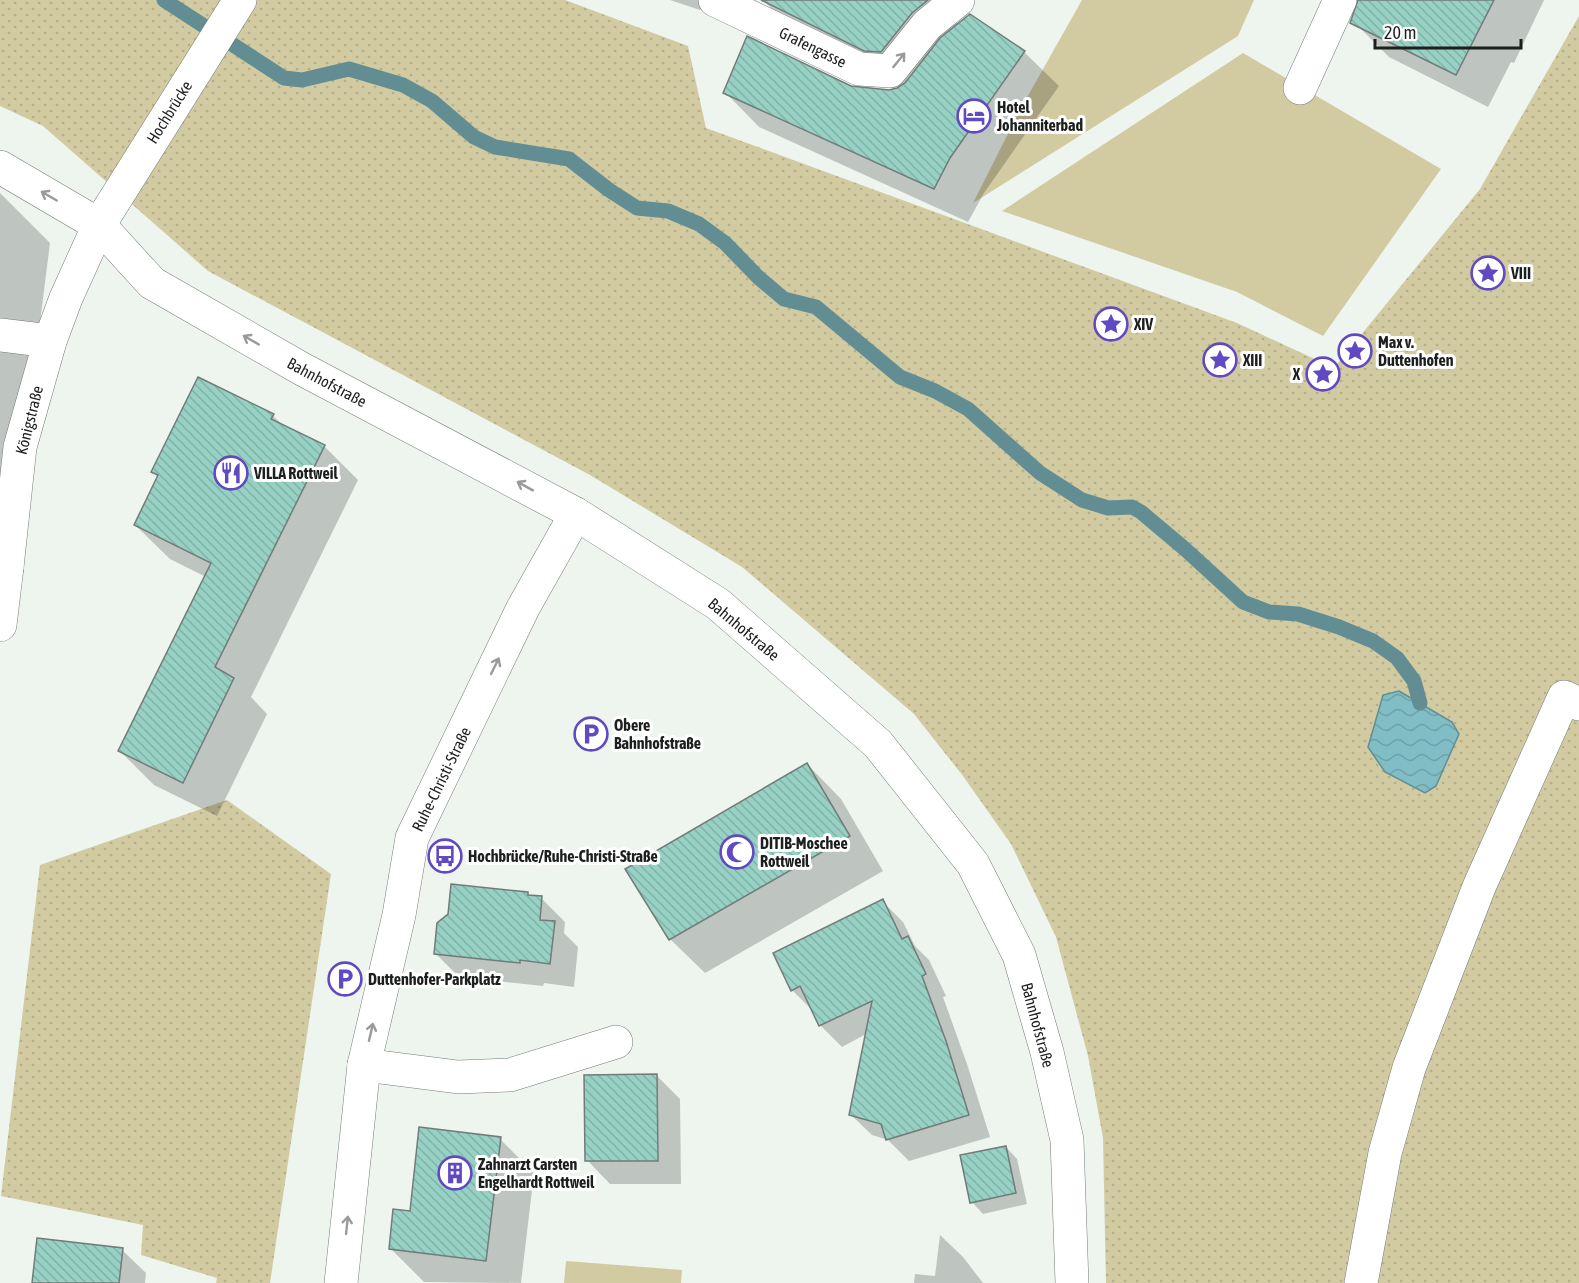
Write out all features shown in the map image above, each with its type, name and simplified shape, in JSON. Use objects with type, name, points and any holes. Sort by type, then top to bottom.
[{"type":"street","name":"Hochbrücke","points":[[99,225],[240,0]]},
{"type":"street","name":"Grafengasse","points":[[715,0],[859,69],[890,71],[927,25],[958,0]]},
{"type":"street","points":[[1300,88],[1340,0]]},
{"type":"street","name":"Bahnhofstraße","points":[[0,167],[99,225],[152,283],[302,369],[576,514],[718,604],[878,744],[973,864],[1019,956],[1047,1052],[1066,1140],[1072,1283]]},
{"type":"street","name":"Königstraße","points":[[0,625],[3,566],[20,447],[50,341],[66,298],[99,225]]},
{"type":"street","points":[[0,335],[50,341]]},
{"type":"street","name":"Ruhe-Christi-Straße","points":[[341,1283],[364,1065],[399,915],[412,838],[523,608],[576,514]]},
{"type":"street","points":[[1361,1283],[1385,1153],[1409,1068],[1479,887],[1571,700]]},
{"type":"street","points":[[364,1065],[458,1077],[510,1075],[616,1042]]},
{"type":"shaded area","points":[[0,0],[565,0],[688,46],[706,128],[1237,323],[1334,368],[1480,189],[1579,16],[1579,1283],[1106,1283],[1103,1138],[1088,1056],[1056,937],[1011,844],[963,776],[914,714],[742,567],[590,475],[208,271],[43,126],[0,106]]},
{"type":"shaded area","points":[[1082,0],[1254,0],[1238,36],[973,203],[1021,108]]},
{"type":"shaded area","points":[[1243,53],[1441,169],[1323,336],[1237,292],[1002,211]]},
{"type":"shaded area","points":[[227,800],[331,874],[270,1283],[216,1283],[217,1278],[141,1255],[143,1225],[1,1196],[40,865]]},
{"type":"shaded area","points":[[566,1261],[682,1270],[681,1283],[564,1283]]},
{"type":"water","points":[[1399,691],[1452,722],[1459,734],[1436,786],[1425,793],[1385,772],[1368,747],[1383,695]]},
{"type":"building","points":[[761,0],[928,0],[912,13],[881,52],[864,51]]},
{"type":"building","points":[[1358,0],[1494,0],[1456,75],[1350,23]]},
{"type":"building","points":[[970,14],[1025,51],[950,158],[934,189],[723,93],[747,36],[851,86],[889,90],[897,88],[905,83],[940,38]]},
{"type":"building","points":[[198,377],[274,414],[271,419],[325,445],[215,667],[234,678],[183,783],[118,751],[211,563],[134,525],[158,475],[151,472]]},
{"type":"building","name":"DITIB-Moschee Rottweil","points":[[807,763],[850,836],[669,940],[625,869]]},
{"type":"building","points":[[451,884],[528,892],[528,895],[542,896],[540,920],[555,921],[550,964],[434,954],[437,923],[448,914]]},
{"type":"building","points":[[883,899],[902,939],[908,936],[926,974],[922,976],[946,1041],[969,1115],[886,1140],[881,1124],[849,1115],[872,1001],[819,1026],[800,986],[791,991],[773,953]]},
{"type":"building","points":[[657,1074],[658,1161],[585,1161],[584,1075]]},
{"type":"building","name":"Zahnarzt Carsten Engelhardt Rottweil","points":[[419,1127],[501,1137],[486,1261],[389,1249],[393,1209],[410,1211]]},
{"type":"building","points":[[1006,1146],[1016,1193],[970,1203],[960,1155]]},
{"type":"building","points":[[37,1238],[123,1248],[119,1283],[32,1283]]},
{"type":"waterway","points":[[164,0],[284,78],[302,80],[349,69],[403,85],[432,101],[474,137],[495,147],[569,159],[637,208],[668,211],[699,224],[725,243],[759,278],[784,299],[816,307],[900,377],[935,391],[968,409],[1040,473],[1082,500],[1108,508],[1132,507],[1141,512],[1243,602],[1269,612],[1298,614],[1373,641],[1397,658],[1414,681],[1420,703]]},
{"type":"place","name":"Hotel Johanniterbad","points":[[974,116]]},
{"type":"place","name":"VIII","points":[[1488,273]]},
{"type":"place","name":"XIV","points":[[1111,324]]},
{"type":"place","name":"Max v. Duttenhofen","points":[[1355,351]]},
{"type":"place","name":"XIII","points":[[1220,360]]},
{"type":"place","name":"X","points":[[1323,374]]},
{"type":"place","name":"VILLA Rottweil","points":[[231,473]]},
{"type":"place","name":"Obere Bahnhofstraße","points":[[591,734]]},
{"type":"place","name":"DITIB-Moschee Rottweil","points":[[737,852]]},
{"type":"place","name":"Hochbrücke/Ruhe-Christi-Straße","points":[[445,856]]},
{"type":"place","name":"Duttenhofer-Parkplatz","points":[[345,979]]},
{"type":"place","name":"Zahnarzt Carsten Engelhardt Rottweil","points":[[455,1173]]}]
